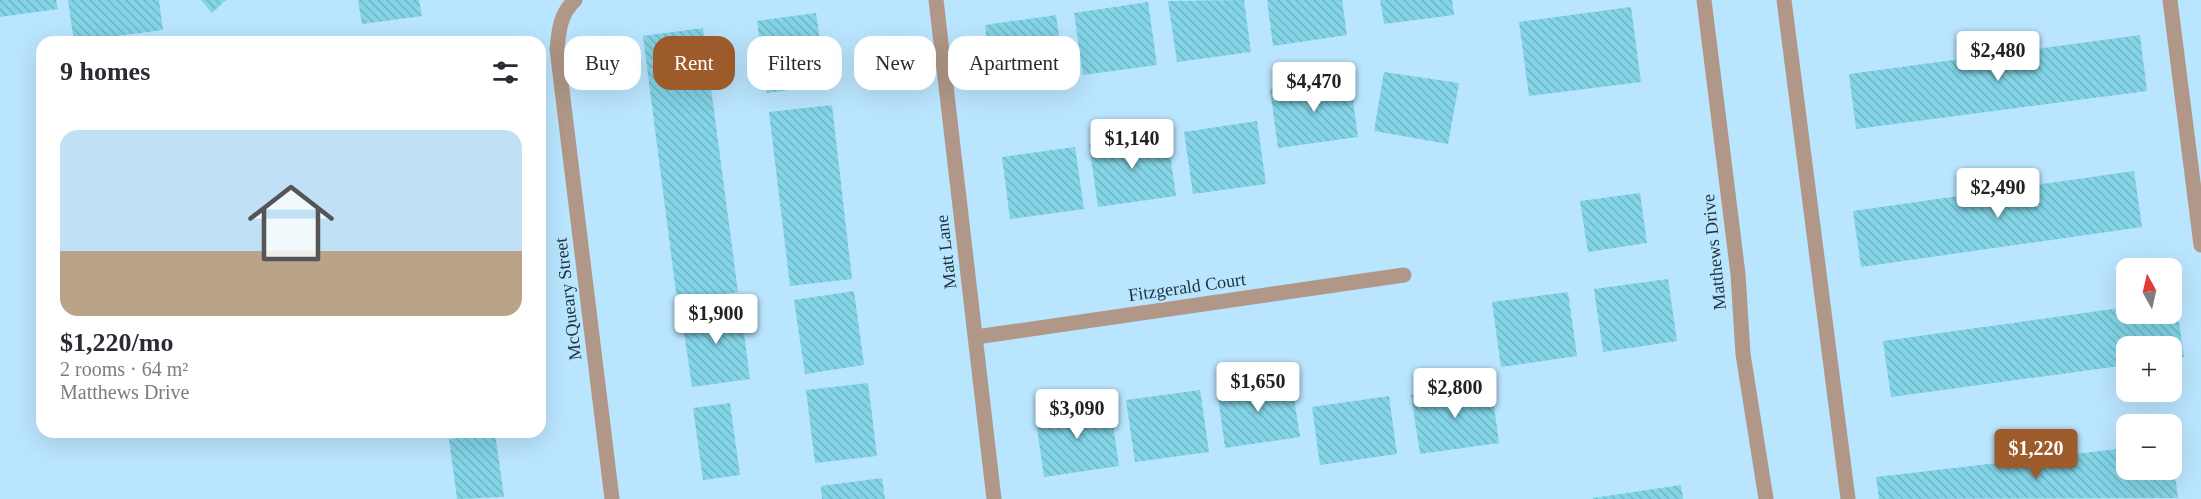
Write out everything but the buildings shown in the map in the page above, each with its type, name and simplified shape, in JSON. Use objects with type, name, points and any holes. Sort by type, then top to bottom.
[{"type":"street","name":"McQueary Street","points":[[575,0],[566,8],[560,22],[557,50],[612,499]]},
{"type":"street","name":"Matt Lane","points":[[936,0],[994,499]]},
{"type":"street","name":"Matthews Drive","points":[[1704,0],[1738,274],[1743,354],[1766,499]]},
{"type":"street","points":[[1784,0],[1848,499]]},
{"type":"street","points":[[2170,0],[2201,245]]},
{"type":"street","name":"Fitzgerald Court","points":[[976,337],[1404,275]]}]
